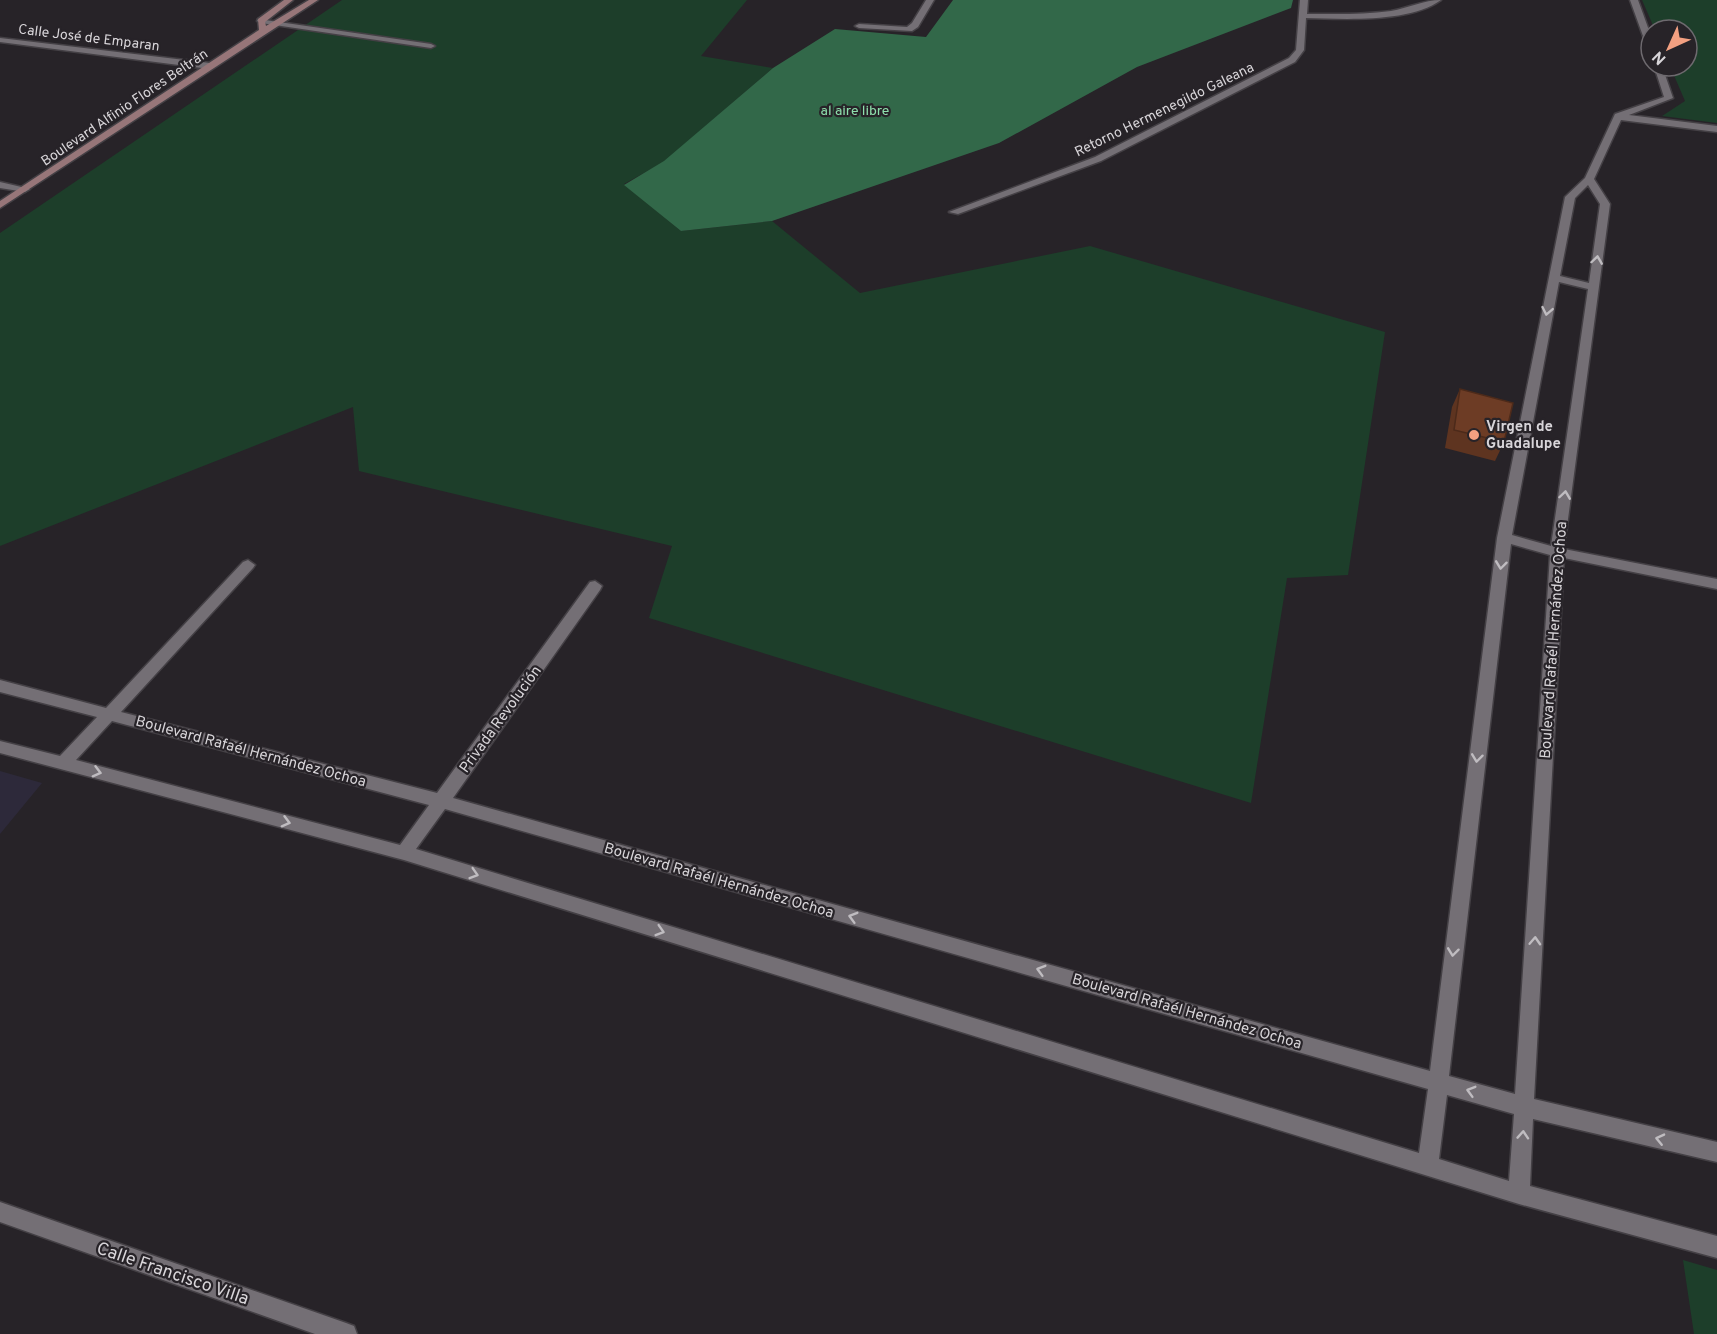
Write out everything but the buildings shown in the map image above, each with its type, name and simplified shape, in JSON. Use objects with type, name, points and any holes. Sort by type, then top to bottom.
[{"type":"street","name":"Boulevard Alfinio Flores Beltrán","points":[[0,205],[210,66],[262,26],[289,0]]},
{"type":"street","points":[[279,23],[314,0]]},
{"type":"street","points":[[859,26],[909,29],[915,25],[930,0]]},
{"type":"street","name":"Retorno Hermenegildo Galeana","points":[[954,213],[1098,159],[1292,60],[1299,50],[1304,0]]},
{"type":"street","points":[[1302,16],[1368,16],[1412,11],[1437,0]]},
{"type":"street","points":[[1634,0],[1641,18]]},
{"type":"street","points":[[262,26],[279,23],[431,46]]},
{"type":"street","name":"Calle José de Emparan","points":[[0,40],[210,66]]},
{"type":"street","points":[[1428,1166],[1504,537],[1570,197],[1589,179],[1618,116],[1669,98],[1662,78]]},
{"type":"street","points":[[1618,116],[1717,129]]},
{"type":"street","name":"Boulevard Rafaél Hernández Ochoa","points":[[1519,1194],[1557,552],[1605,204],[1589,179]]},
{"type":"street","points":[[0,185],[25,189]]},
{"type":"street","points":[[1554,278],[1593,287]]},
{"type":"street","points":[[1504,537],[1557,552],[1717,584]]},
{"type":"street","points":[[63,764],[107,713],[248,565]]},
{"type":"street","name":"Privada Revolución","points":[[404,852],[595,586]]},
{"type":"street","name":"Boulevard Rafaél Hernández Ochoa","points":[[0,686],[441,801],[1525,1107],[1717,1152]]},
{"type":"street","points":[[0,747],[404,852],[1519,1194],[1717,1247]]},
{"type":"street","name":"Calle Francisco Villa","points":[[0,1212],[346,1334]]},
{"type":"shaded area","points":[[0,771],[42,783],[0,834]]},
{"type":"green space","points":[[342,0],[747,0],[701,56],[773,68],[664,162],[624,184],[681,231],[772,221],[860,293],[1090,246],[1385,332],[1348,575],[1287,578],[1251,803],[649,618],[672,546],[359,471],[353,407],[0,546],[0,233]]},
{"type":"green space","name":"al aire libre","points":[[953,0],[1293,0],[1291,8],[1137,67],[999,143],[772,221],[681,231],[624,185],[664,161],[773,68],[835,29],[926,37]]},
{"type":"green space","points":[[1642,0],[1717,0],[1717,123],[1662,116],[1685,101],[1675,78],[1699,78],[1699,18],[1650,18]]},
{"type":"green space","points":[[1683,1260],[1717,1270],[1717,1334],[1694,1334]]},
{"type":"place","name":"Virgen de Guadalupe","points":[[1474,435]]}]
